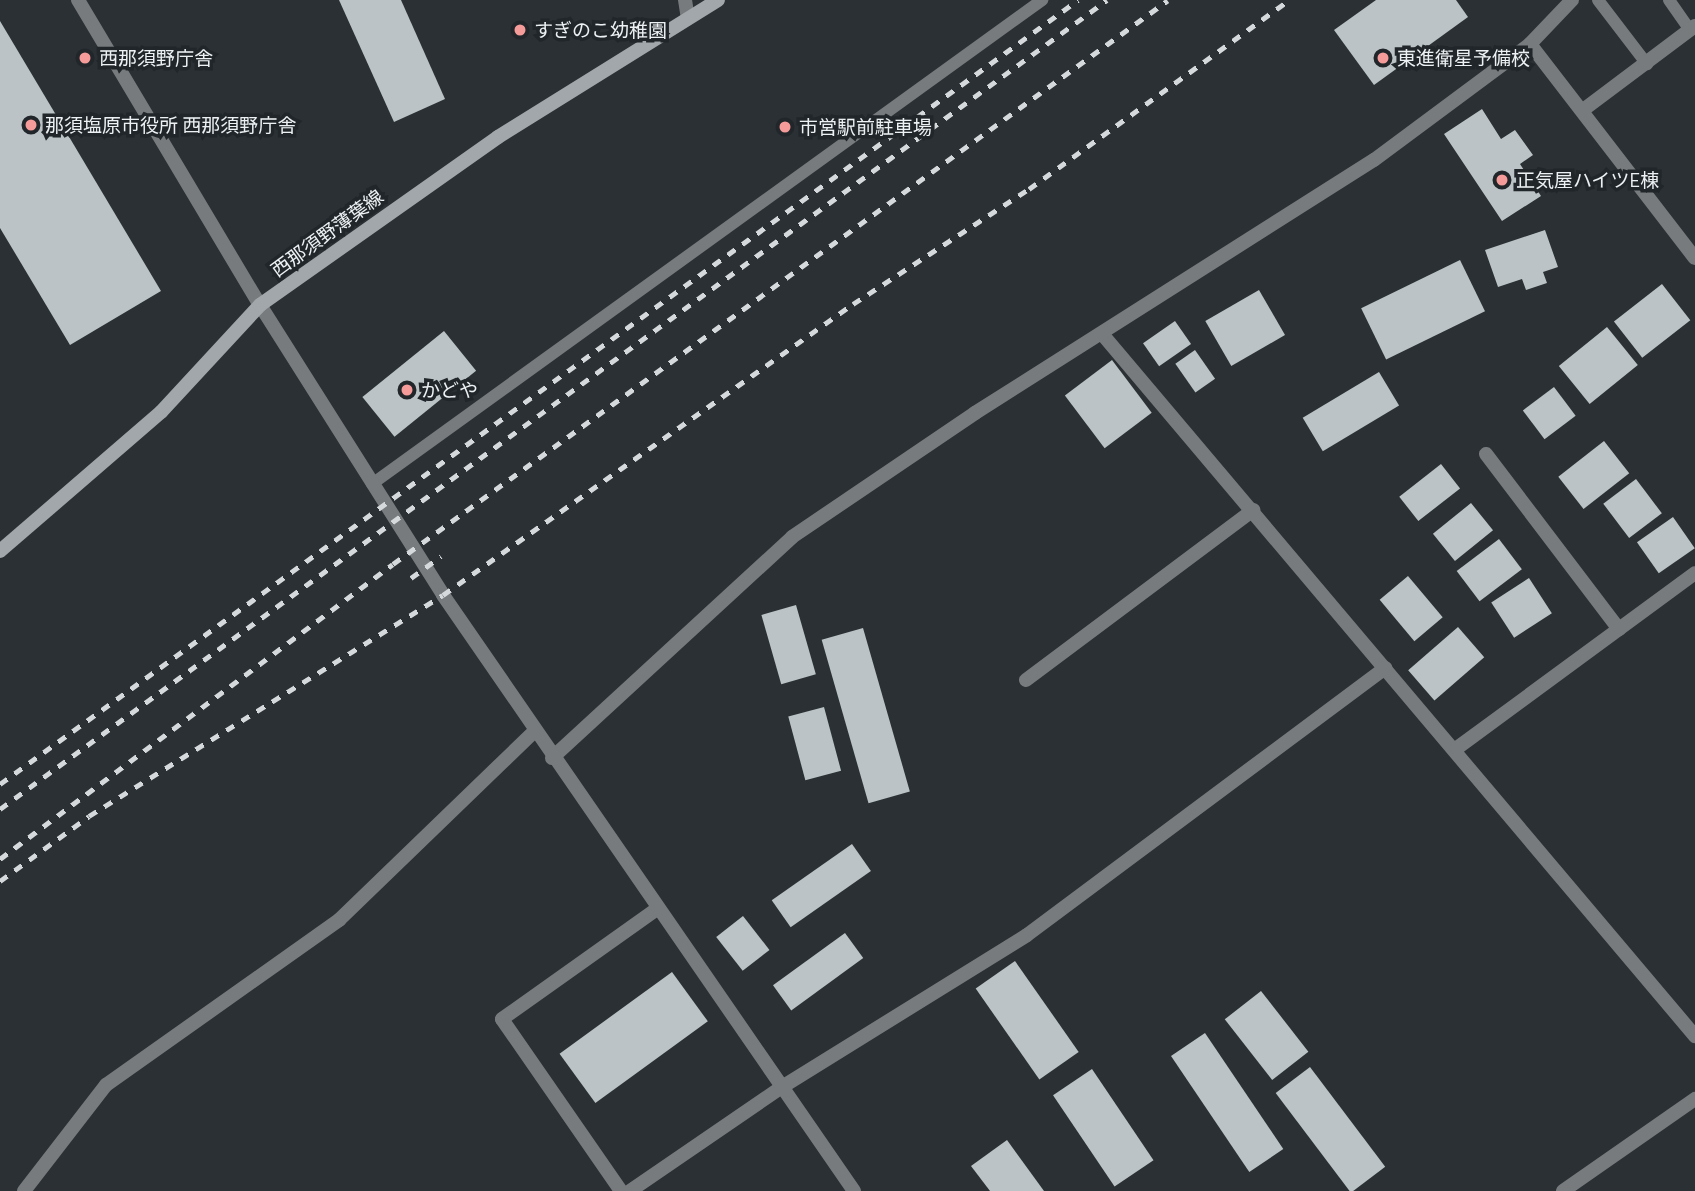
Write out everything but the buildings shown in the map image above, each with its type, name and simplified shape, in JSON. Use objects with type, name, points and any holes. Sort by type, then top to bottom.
[{"type":"main road","name":"西那須野薄葉線","points":[[0,551],[160,412],[260,305],[498,137],[718,0]]},
{"type":"street","points":[[78,0],[260,305],[372,484],[534,732],[854,1191]]},
{"type":"street","points":[[685,0],[688,18]]},
{"type":"street","points":[[552,758],[792,537],[953,427],[1102,335],[1374,160],[1530,44],[1572,0]]},
{"type":"street","points":[[1583,110],[1692,28]]},
{"type":"street","points":[[1530,44],[1695,258]]},
{"type":"street","points":[[1102,335],[1254,510],[1385,668],[1457,748],[1695,1036]]},
{"type":"street","points":[[1486,454],[1619,629]]},
{"type":"street","points":[[1026,680],[1254,510]]},
{"type":"street","points":[[1457,748],[1695,573]]},
{"type":"street","points":[[630,1191],[782,1087],[1027,935],[1385,668]]},
{"type":"street","points":[[24,1191],[106,1085],[339,920],[534,732]]},
{"type":"street","points":[[621,1191],[502,1019],[657,909]]},
{"type":"street","points":[[1563,1191],[1695,1099]]},
{"type":"lane","points":[[372,484],[1042,0]]},
{"type":"lane","points":[[1598,0],[1647,64]]},
{"type":"lane","points":[[1669,0],[1692,28]]},
{"type":"railway","points":[[0,784],[1078,0]]},
{"type":"railway","points":[[0,809],[1107,0]]},
{"type":"railway","points":[[0,859],[393,564],[1168,0]]},
{"type":"railway","points":[[0,881],[89,816],[443,595],[853,304],[1029,189],[1289,0]]},
{"type":"railway","points":[[411,578],[441,556]]},
{"type":"place","name":"すぎのこ幼稚園","points":[[520,30]]},
{"type":"place","name":"西那須野庁舎","points":[[85,58]]},
{"type":"place","name":"東進衛星予備校","points":[[1383,58]]},
{"type":"place","name":"那須塩原市役所 西那須野庁舎","points":[[31,125]]},
{"type":"place","name":"市営駅前駐車場","points":[[785,127]]},
{"type":"place","name":"正気屋ハイツE棟","points":[[1502,180]]},
{"type":"place","name":"かどや","points":[[407,390]]}]
